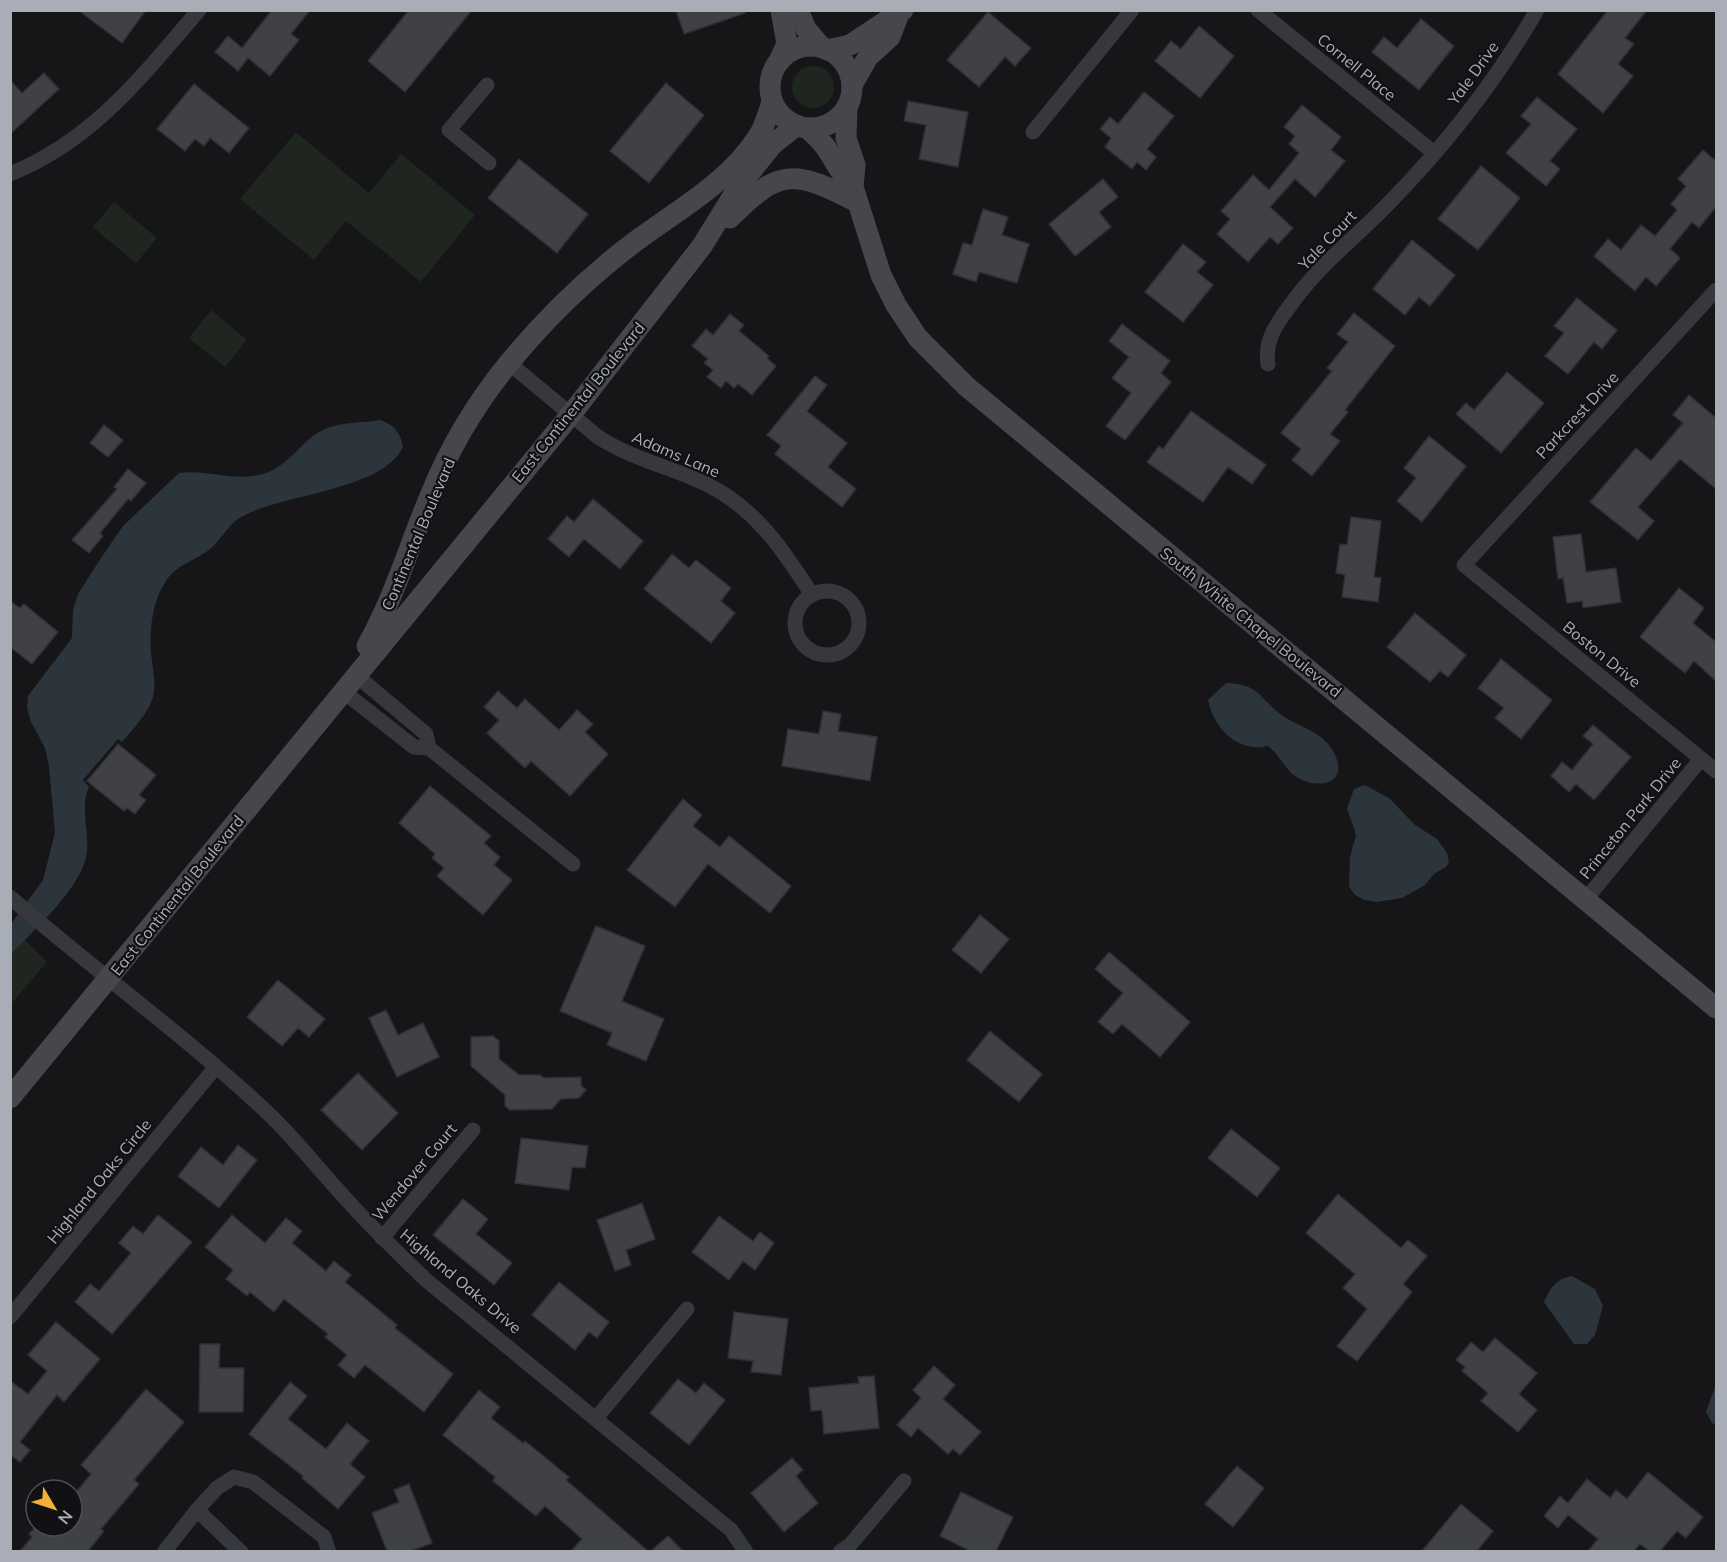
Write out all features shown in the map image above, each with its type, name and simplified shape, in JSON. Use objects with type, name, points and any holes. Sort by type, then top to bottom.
[{"type":"main road","points":[[781,10],[787,44],[770,81],[772,102],[778,112],[802,127],[831,124],[847,107],[852,84],[868,57],[890,37],[900,13]]},
{"type":"main road","points":[[798,10],[806,29],[825,49],[845,64],[852,84]]},
{"type":"main road","points":[[779,61],[799,48],[825,49],[850,45],[900,13]]},
{"type":"main road","name":"Continental Boulevard","points":[[350,684],[395,590],[431,493],[475,412],[509,363],[554,312],[586,282],[660,223],[708,191],[728,172],[759,135],[772,102]]},
{"type":"main road","name":"South White Chapel Boulevard","points":[[847,107],[846,138],[855,165],[855,194]]},
{"type":"main road","name":"South White Chapel Boulevard","points":[[802,127],[824,142],[855,194],[881,275],[896,305],[918,338],[966,386],[1716,1008]]},
{"type":"main road","name":"East Continental Boulevard","points":[[10,1098],[572,413],[702,246],[739,186],[773,144],[802,127]]},
{"type":"main road","points":[[702,246],[751,197],[782,178],[806,180],[855,194]]},
{"type":"street","points":[[10,174],[66,145],[94,125],[125,96],[199,10]]},
{"type":"street","points":[[1033,132],[1132,10]]},
{"type":"street","name":"Cornell Place","points":[[1258,10],[1433,152]]},
{"type":"street","name":"Yale Drive","points":[[1433,152],[1500,68],[1537,10]]},
{"type":"street","points":[[487,85],[449,130],[489,163]]},
{"type":"street","name":"Yale Court","points":[[1268,364],[1265,349],[1269,336],[1293,301],[1388,204],[1433,152]]},
{"type":"street","name":"Parkcrest Drive","points":[[1464,565],[1716,290]]},
{"type":"street","name":"Adams Lane","points":[[509,363],[572,413],[598,437],[614,447],[708,485],[749,511],[784,551],[812,595]]},
{"type":"street","name":"Boston Drive","points":[[1464,565],[1716,771]]},
{"type":"street","points":[[825,591],[836,592],[854,604],[859,618],[859,629],[855,640],[842,652],[820,655],[810,650],[797,634],[797,611],[812,595],[825,591]]},
{"type":"street","points":[[350,684],[414,747],[429,748],[573,864]]},
{"type":"street","name":"Princeton Park Drive","points":[[1586,899],[1701,759]]},
{"type":"street","name":"Highland Oaks Drive","points":[[11,898],[92,967],[110,978],[268,1114],[301,1147],[382,1238],[426,1280],[597,1417],[731,1530],[746,1551]]},
{"type":"street","name":"Highland Oaks Circle","points":[[10,1317],[215,1068]]},
{"type":"street","name":"Wendover Court","points":[[382,1238],[473,1130]]},
{"type":"street","points":[[597,1417],[687,1309]]},
{"type":"street","points":[[164,1551],[217,1488],[234,1477],[253,1482],[324,1537],[329,1551]]},
{"type":"street","points":[[840,1551],[850,1545],[904,1481]]},
{"type":"street","points":[[197,1510],[242,1551]]},
{"type":"shaded area","points":[[813,66],[828,72],[834,87],[828,102],[813,108],[798,102],[792,87],[798,72]]},
{"type":"shaded area","points":[[296,132],[369,193],[401,154],[475,215],[421,282],[346,221],[314,260],[240,199]]},
{"type":"shaded area","points":[[114,202],[157,238],[136,263],[93,227]]},
{"type":"shaded area","points":[[211,310],[247,340],[225,367],[189,338]]},
{"type":"shaded area","points":[[380,420],[396,430],[402,442],[403,447],[391,462],[374,474],[351,483],[276,504],[238,519],[210,549],[170,575],[158,597],[151,624],[155,686],[151,703],[140,721],[122,742],[118,739],[83,780],[89,787],[85,802],[87,851],[84,864],[57,906],[11,954],[11,924],[43,880],[55,833],[49,766],[45,748],[31,722],[27,708],[28,696],[72,638],[73,610],[78,594],[123,526],[179,473],[255,476],[283,464],[317,433],[325,429]]},
{"type":"shaded area","points":[[1226,683],[1251,688],[1279,713],[1325,741],[1336,757],[1338,767],[1333,780],[1319,784],[1302,780],[1291,773],[1268,746],[1246,746],[1221,729],[1208,700]]},
{"type":"shaded area","points":[[1365,785],[1389,798],[1415,825],[1437,839],[1447,853],[1449,862],[1446,867],[1434,874],[1425,885],[1402,898],[1377,902],[1364,900],[1354,894],[1349,886],[1350,857],[1356,835],[1347,808],[1354,789]]},
{"type":"shaded area","points":[[11,926],[47,962],[11,1004]]},
{"type":"shaded area","points":[[1572,1276],[1595,1289],[1603,1306],[1595,1335],[1587,1344],[1574,1344],[1544,1302],[1554,1285]]},
{"type":"shaded area","points":[[1716,1384],[1716,1425],[1712,1423],[1706,1412]]},
{"type":"building","points":[[78,10],[146,10],[122,43]]},
{"type":"building","points":[[272,10],[310,10],[291,34],[299,40],[270,76],[248,58],[238,71],[215,52],[228,36],[242,48]]},
{"type":"building","points":[[409,10],[472,10],[405,92],[368,61]]},
{"type":"building","points":[[676,10],[744,10],[745,13],[684,34]]},
{"type":"building","points":[[1608,10],[1647,10],[1625,38],[1634,44],[1618,64],[1633,76],[1603,113],[1558,74]]},
{"type":"building","points":[[988,12],[1031,48],[1015,66],[1005,57],[979,87],[947,60]]},
{"type":"building","points":[[1421,19],[1454,46],[1419,90],[1372,52],[1384,37],[1397,48]]},
{"type":"building","points":[[1199,26],[1234,56],[1200,98],[1155,61],[1171,41],[1181,49]]},
{"type":"building","points":[[44,73],[59,89],[10,134],[10,80],[22,93]]},
{"type":"building","points":[[666,83],[704,115],[649,183],[610,151]]},
{"type":"building","points":[[194,84],[249,128],[229,153],[210,138],[204,146],[195,139],[185,151],[157,129]]},
{"type":"building","points":[[1144,92],[1174,116],[1147,149],[1156,157],[1146,170],[1137,162],[1132,169],[1105,147],[1111,138],[1100,129],[1110,117],[1118,124]]},
{"type":"building","points":[[1537,97],[1577,129],[1550,161],[1560,169],[1546,186],[1506,153],[1531,124],[1521,116]]},
{"type":"building","points":[[908,101],[968,112],[958,167],[919,159],[926,125],[904,121]]},
{"type":"building","points":[[1302,105],[1341,137],[1331,150],[1345,161],[1315,197],[1295,179],[1270,207],[1293,228],[1278,244],[1270,237],[1248,262],[1217,234],[1230,219],[1221,211],[1253,175],[1269,190],[1299,153],[1289,144],[1295,136],[1284,127]]},
{"type":"building","points":[[1703,150],[1716,161],[1716,207],[1699,228],[1692,222],[1670,249],[1680,258],[1656,286],[1646,277],[1635,291],[1594,256],[1608,239],[1621,250],[1641,225],[1655,236],[1677,210],[1671,204],[1686,186],[1678,179]]},
{"type":"building","points":[[519,159],[588,214],[557,253],[488,198]]},
{"type":"building","points":[[1481,166],[1520,198],[1478,250],[1438,219]]},
{"type":"building","points":[[1103,179],[1118,197],[1099,212],[1111,227],[1075,256],[1049,224]]},
{"type":"building","points":[[983,209],[1008,217],[1002,235],[1029,244],[1017,283],[979,272],[976,282],[953,274],[963,243],[972,245]]},
{"type":"building","points":[[1412,240],[1455,275],[1430,306],[1419,297],[1405,315],[1373,289]]},
{"type":"building","points":[[1183,244],[1206,262],[1197,272],[1213,285],[1183,322],[1145,292]]},
{"type":"building","points":[[1577,298],[1617,330],[1602,349],[1594,342],[1568,374],[1545,356],[1564,333],[1554,326]]},
{"type":"building","points":[[1354,313],[1395,346],[1345,410],[1348,412],[1330,434],[1340,441],[1312,476],[1292,460],[1301,449],[1281,433],[1332,371],[1327,368],[1348,342],[1337,334]]},
{"type":"building","points":[[730,314],[744,325],[739,331],[769,356],[767,358],[776,366],[752,395],[738,384],[734,388],[726,381],[721,388],[707,377],[713,370],[704,363],[708,359],[692,346],[706,329],[713,335]]},
{"type":"building","points":[[1122,324],[1170,361],[1161,373],[1171,382],[1125,440],[1106,426],[1131,393],[1112,378],[1129,357],[1109,341]]},
{"type":"building","points":[[1507,372],[1544,403],[1501,453],[1456,414],[1466,403],[1474,410]]},
{"type":"building","points":[[815,376],[827,385],[807,411],[847,443],[828,467],[856,489],[842,507],[775,454],[781,446],[767,435]]},
{"type":"building","points":[[1689,395],[1716,418],[1716,489],[1680,459],[1638,507],[1654,521],[1638,540],[1590,502],[1636,448],[1651,461],[1683,423],[1673,415]]},
{"type":"building","points":[[1191,411],[1266,465],[1252,484],[1228,467],[1203,502],[1147,462],[1159,446],[1163,449]]},
{"type":"building","points":[[104,425],[123,440],[108,457],[90,443]]},
{"type":"building","points":[[1429,436],[1466,466],[1422,522],[1397,501],[1416,478],[1404,468]]},
{"type":"building","points":[[128,469],[146,483],[131,501],[128,499],[100,533],[103,536],[89,553],[72,540],[117,489],[114,487]]},
{"type":"building","points":[[593,499],[643,541],[620,569],[584,539],[569,557],[548,539],[567,516],[574,522]]},
{"type":"building","points":[[1351,517],[1381,521],[1374,577],[1381,578],[1378,602],[1342,597],[1345,575],[1336,573],[1340,544],[1347,545]]},
{"type":"building","points":[[1581,534],[1586,572],[1616,568],[1621,602],[1583,608],[1582,601],[1567,603],[1563,578],[1558,579],[1553,537]]},
{"type":"building","points":[[672,554],[689,568],[696,560],[731,588],[721,601],[735,613],[711,643],[644,589]]},
{"type":"building","points":[[1679,588],[1704,608],[1693,623],[1716,642],[1716,681],[1694,661],[1685,673],[1640,637]]},
{"type":"building","points":[[10,601],[20,608],[24,604],[58,632],[32,664],[10,647]]},
{"type":"building","points":[[1415,613],[1466,655],[1448,677],[1440,671],[1430,682],[1387,647]]},
{"type":"building","points":[[1501,659],[1552,700],[1521,739],[1495,718],[1504,708],[1478,688]]},
{"type":"building","points":[[498,691],[517,708],[525,699],[559,730],[577,710],[593,724],[585,732],[608,754],[570,796],[531,761],[525,768],[487,733],[499,720],[484,707]]},
{"type":"building","points":[[823,711],[841,714],[838,731],[877,737],[870,781],[782,766],[788,729],[819,734]]},
{"type":"building","points":[[1593,725],[1631,757],[1594,800],[1576,784],[1569,792],[1551,776],[1562,762],[1572,770],[1593,744],[1583,736]]},
{"type":"building","points":[[118,744],[156,775],[139,795],[146,800],[135,814],[127,808],[124,811],[87,781]]},
{"type":"building","points":[[430,786],[491,836],[484,843],[500,857],[494,865],[512,880],[483,915],[437,876],[444,868],[432,858],[435,854],[399,823]]},
{"type":"building","points":[[683,799],[702,815],[693,826],[720,847],[729,836],[791,886],[770,913],[708,864],[675,907],[627,870]]},
{"type":"building","points":[[980,915],[1009,939],[981,973],[952,950]]},
{"type":"building","points":[[596,926],[645,946],[622,1001],[664,1019],[646,1061],[607,1045],[612,1033],[560,1011]]},
{"type":"building","points":[[1109,952],[1190,1022],[1160,1057],[1122,1024],[1113,1034],[1098,1022],[1123,993],[1095,969]]},
{"type":"building","points":[[278,980],[325,1019],[309,1037],[298,1028],[282,1046],[247,1017]]},
{"type":"building","points":[[386,1010],[398,1035],[423,1023],[439,1057],[397,1077],[369,1018]]},
{"type":"building","points":[[990,1031],[1042,1074],[1019,1102],[967,1060]]},
{"type":"building","points":[[493,1036],[499,1041],[499,1059],[519,1075],[540,1075],[544,1078],[581,1077],[581,1085],[586,1090],[579,1098],[561,1099],[552,1109],[510,1110],[505,1106],[505,1095],[471,1066],[471,1037]]},
{"type":"building","points":[[358,1073],[398,1113],[362,1150],[321,1110]]},
{"type":"building","points":[[1231,1129],[1280,1168],[1257,1197],[1208,1158]]},
{"type":"building","points":[[521,1138],[588,1146],[585,1168],[572,1167],[569,1190],[515,1183]]},
{"type":"building","points":[[238,1145],[257,1160],[219,1208],[178,1176],[201,1147],[223,1165]]},
{"type":"building","points":[[1338,1194],[1401,1248],[1408,1240],[1427,1256],[1403,1284],[1412,1292],[1357,1361],[1337,1346],[1367,1309],[1343,1288],[1355,1274],[1306,1233]]},
{"type":"building","points":[[463,1199],[488,1219],[476,1234],[512,1263],[494,1285],[433,1235]]},
{"type":"building","points":[[642,1203],[655,1239],[626,1250],[631,1265],[615,1271],[597,1220]]},
{"type":"building","points":[[158,1215],[192,1242],[112,1334],[75,1302],[90,1284],[99,1291],[131,1253],[119,1243],[133,1226],[143,1234]]},
{"type":"building","points":[[232,1215],[265,1243],[286,1218],[302,1231],[292,1243],[326,1271],[334,1261],[351,1275],[345,1282],[397,1325],[395,1328],[453,1374],[424,1412],[365,1365],[354,1378],[338,1365],[347,1355],[325,1337],[328,1334],[284,1299],[274,1312],[250,1292],[247,1296],[226,1279],[233,1270],[205,1247]]},
{"type":"building","points":[[719,1216],[753,1241],[760,1232],[774,1243],[755,1270],[743,1261],[729,1280],[692,1252]]},
{"type":"building","points":[[559,1282],[609,1322],[597,1338],[589,1332],[575,1350],[532,1315]]},
{"type":"building","points":[[734,1312],[788,1319],[781,1375],[751,1372],[753,1361],[728,1358]]},
{"type":"building","points":[[56,1322],[100,1359],[64,1402],[57,1395],[20,1442],[30,1450],[20,1462],[10,1455],[10,1381],[28,1394],[47,1371],[28,1355]]},
{"type":"building","points":[[1495,1338],[1537,1373],[1519,1394],[1537,1410],[1518,1432],[1481,1401],[1488,1393],[1462,1371],[1465,1367],[1456,1360],[1471,1342],[1483,1352]]},
{"type":"building","points":[[200,1344],[220,1344],[219,1368],[244,1368],[243,1412],[199,1412]]},
{"type":"building","points":[[934,1366],[955,1385],[943,1399],[981,1432],[960,1455],[953,1449],[948,1454],[918,1428],[911,1437],[897,1425],[921,1398],[913,1390]]},
{"type":"building","points":[[874,1376],[879,1428],[824,1434],[822,1410],[811,1411],[809,1388],[859,1383],[858,1377]]},
{"type":"building","points":[[678,1379],[696,1393],[704,1383],[725,1400],[689,1445],[650,1413]]},
{"type":"building","points":[[290,1382],[307,1396],[288,1419],[326,1449],[347,1423],[369,1441],[350,1464],[365,1477],[338,1509],[302,1478],[303,1476],[249,1434]]},
{"type":"building","points":[[146,1389],[184,1422],[134,1480],[139,1484],[101,1529],[104,1531],[88,1551],[20,1551],[31,1538],[84,1538],[84,1482],[91,1474],[81,1465]]},
{"type":"building","points":[[479,1390],[500,1407],[491,1418],[523,1443],[525,1441],[569,1477],[566,1480],[648,1551],[571,1551],[582,1539],[545,1506],[536,1516],[493,1481],[495,1477],[443,1435]]},
{"type":"building","points":[[792,1458],[803,1470],[796,1476],[818,1503],[784,1532],[751,1493]]},
{"type":"building","points":[[1237,1466],[1264,1488],[1233,1527],[1205,1504]]},
{"type":"building","points":[[1648,1472],[1703,1517],[1686,1538],[1677,1531],[1660,1551],[1649,1551],[1640,1544],[1634,1551],[1588,1551],[1598,1539],[1568,1515],[1558,1528],[1544,1516],[1560,1496],[1568,1503],[1587,1479],[1610,1498],[1616,1490],[1627,1499]]},
{"type":"building","points":[[409,1484],[432,1543],[411,1551],[387,1551],[372,1513],[399,1502],[394,1490]]},
{"type":"building","points":[[961,1492],[1013,1517],[996,1551],[970,1551],[940,1536]]},
{"type":"building","points":[[1461,1504],[1493,1531],[1477,1551],[1422,1551]]},
{"type":"building","points":[[668,1536],[683,1551],[651,1551]]}]
